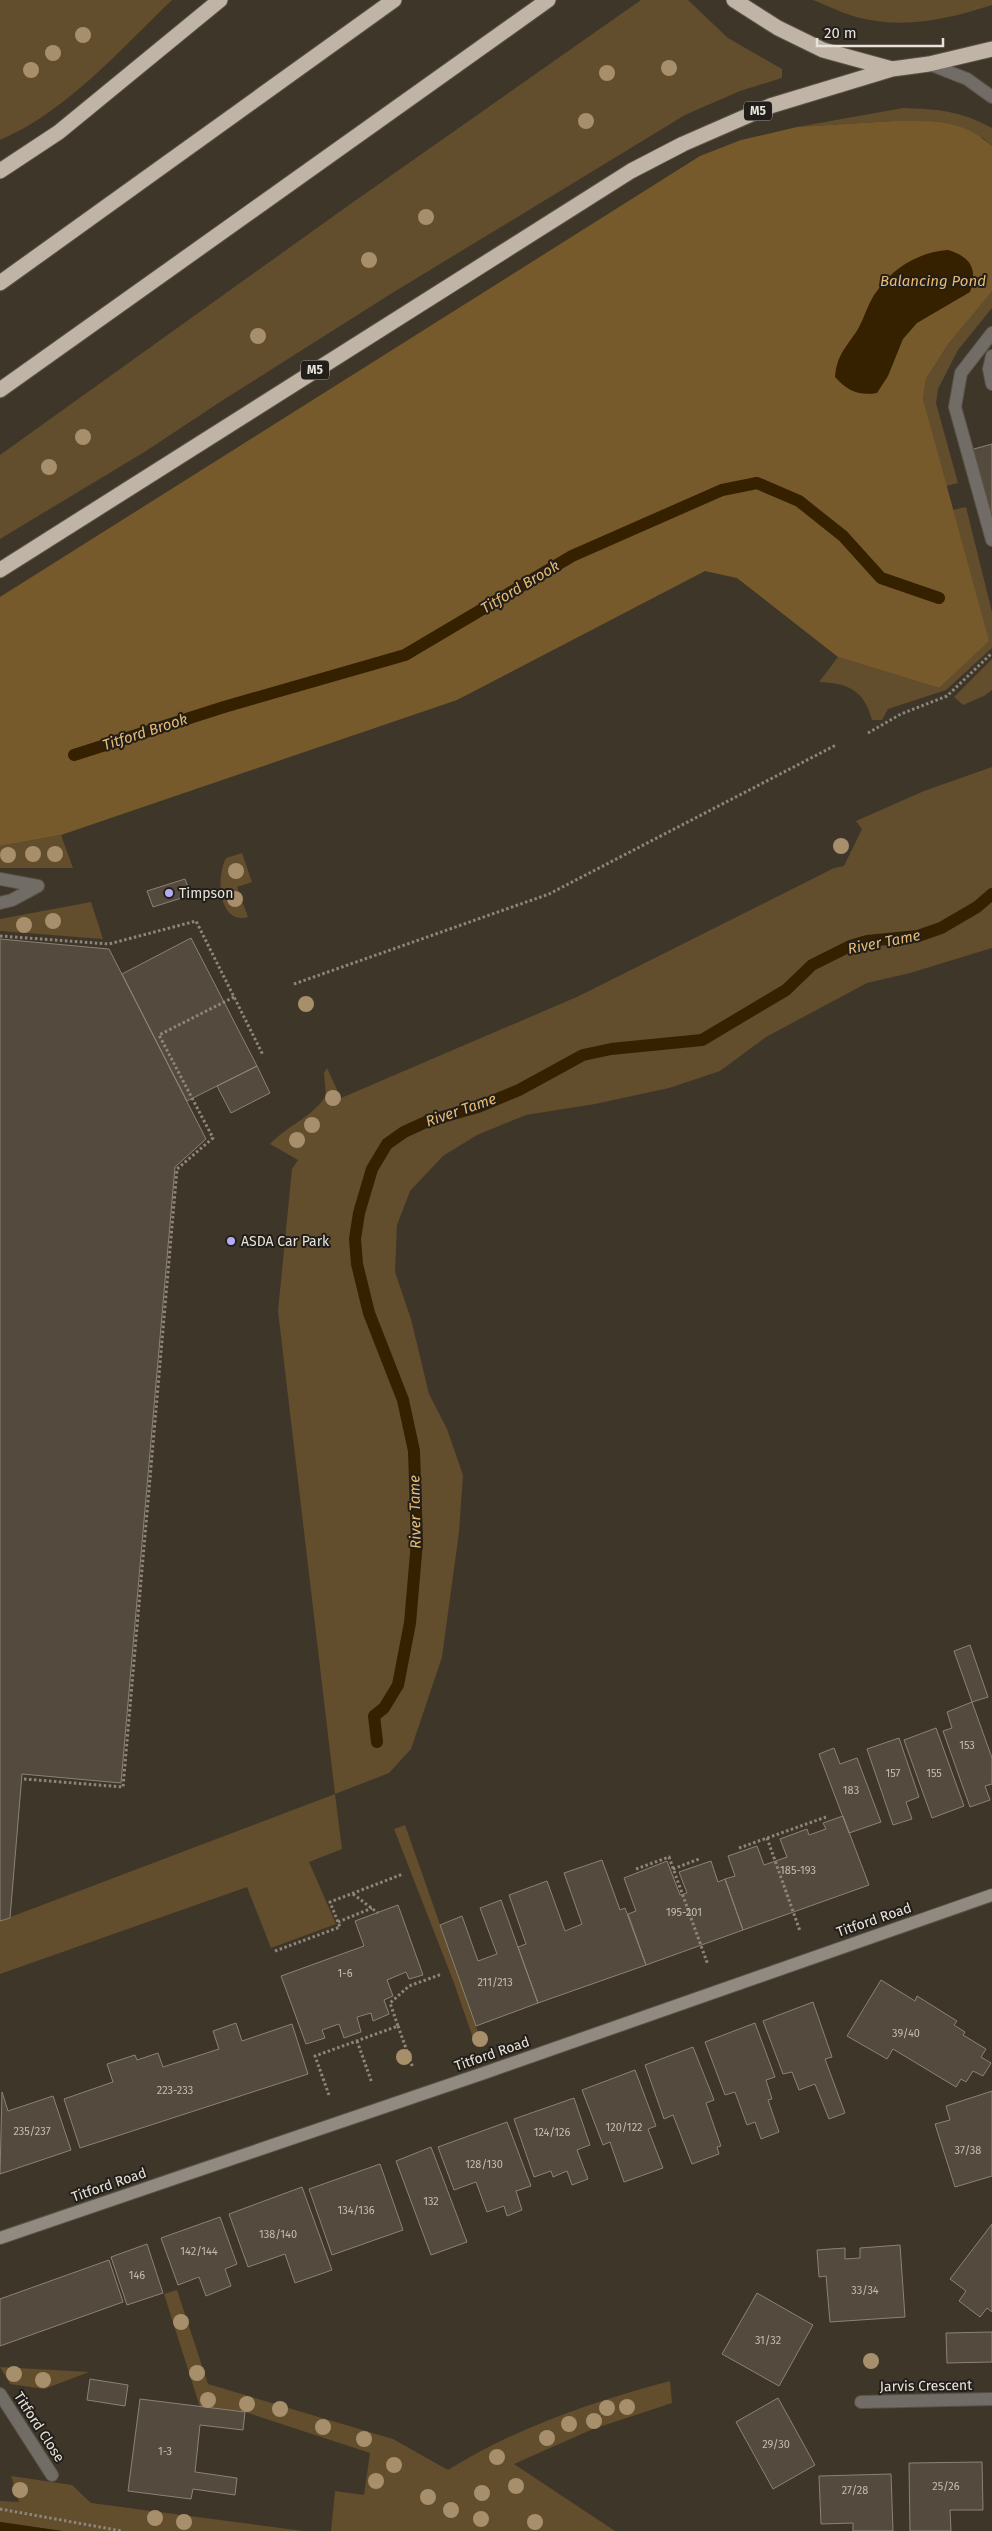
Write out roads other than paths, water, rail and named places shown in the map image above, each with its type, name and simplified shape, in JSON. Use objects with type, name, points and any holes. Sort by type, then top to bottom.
[{"type":"highway","points":[[0,171],[59,132],[220,0]]},
{"type":"highway","points":[[0,284],[394,0]]},
{"type":"highway","points":[[0,390],[548,0]]},
{"type":"highway","points":[[734,0],[778,28],[823,50],[892,69],[929,64],[992,49]]},
{"type":"highway","name":"M5","points":[[0,570],[631,171],[683,144],[770,106],[892,69]]},
{"type":"street","points":[[929,64],[967,79],[992,97]]},
{"type":"street","points":[[992,333],[961,373],[956,407],[992,540]]},
{"type":"street","points":[[992,356],[989,369],[992,384]]},
{"type":"street","points":[[0,879],[38,886],[12,900],[0,903]]},
{"type":"street","name":"Titford Road","points":[[0,2238],[484,2074],[992,1895]]},
{"type":"street","name":"Titford Close","points":[[0,2394],[52,2475]]},
{"type":"street","name":"Jarvis Crescent","points":[[860,2402],[992,2399]]},
{"type":"water","name":"Balancing Pond","points":[[948,250],[962,256],[971,265],[973,277],[970,292],[917,323],[903,339],[888,376],[877,393],[859,393],[844,386],[835,377],[838,362],[858,329],[877,291],[891,275],[908,262],[937,251]]},
{"type":"water","points":[[0,2522],[62,2531],[0,2531]]},
{"type":"waterway","name":"Titford Brook","points":[[74,755],[224,707],[405,655],[572,556],[722,490],[757,483],[799,501],[843,536],[881,578],[939,598]]},
{"type":"waterway","name":"River Tame","points":[[377,1742],[374,1716],[384,1708],[398,1685],[410,1623],[417,1542],[414,1451],[403,1400],[369,1313],[357,1264],[355,1239],[359,1213],[372,1169],[387,1144],[404,1132],[428,1121],[478,1107],[519,1090],[583,1055],[611,1049],[702,1040],[786,990],[812,965],[850,946],[867,941],[918,936],[941,928],[977,907],[992,894]]},
{"type":"place","name":"Timpson","points":[[169,893]]},
{"type":"place","name":"ASDA Car Park","points":[[231,1241]]}]
